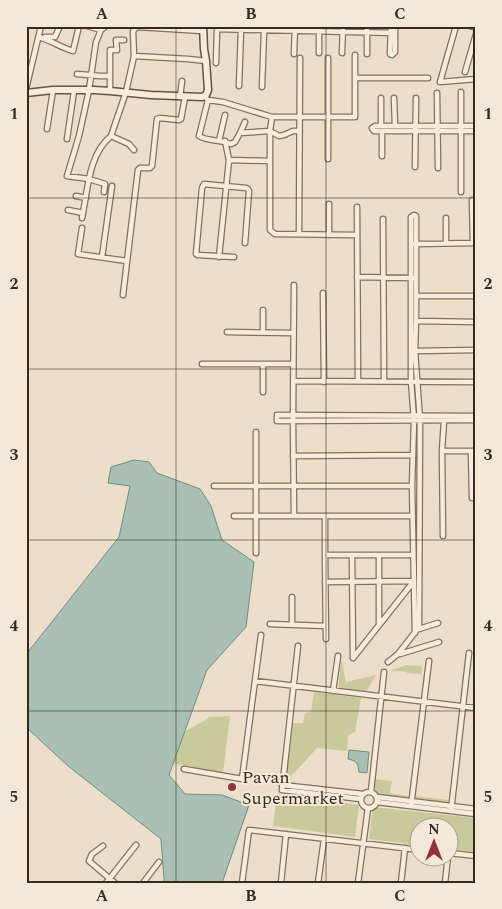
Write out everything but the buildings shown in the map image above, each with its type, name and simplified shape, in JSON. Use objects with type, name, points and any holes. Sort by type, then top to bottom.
[{"type":"main road","points":[[26,91],[89,90],[126,92],[152,96],[206,98],[208,90],[203,29]]},
{"type":"street","points":[[26,91],[41,26]]},
{"type":"street","points":[[39,37],[55,37],[60,26]]},
{"type":"street","points":[[39,37],[73,50],[79,26]]},
{"type":"street","points":[[87,26],[101,30]]},
{"type":"street","points":[[104,192],[105,184],[68,176],[89,90],[96,42],[101,30],[106,26]]},
{"type":"street","points":[[367,26],[367,54]]},
{"type":"street","points":[[391,26],[393,33]]},
{"type":"street","points":[[393,33],[395,26]]},
{"type":"street","points":[[456,26],[440,82],[476,79]]},
{"type":"street","points":[[470,26],[476,28]]},
{"type":"street","points":[[68,210],[83,215],[95,157],[104,142],[111,136],[126,92],[134,56],[133,31],[138,27],[203,29]]},
{"type":"street","points":[[216,63],[218,28],[264,31],[270,28],[343,29],[393,33]]},
{"type":"street","points":[[239,86],[244,29]]},
{"type":"street","points":[[294,54],[295,29]]},
{"type":"street","points":[[318,53],[319,29]]},
{"type":"street","points":[[342,53],[343,29]]},
{"type":"street","points":[[262,87],[264,31]]},
{"type":"street","points":[[465,72],[476,34]]},
{"type":"street","points":[[110,91],[110,50],[117,50],[116,40],[124,40]]},
{"type":"street","points":[[245,122],[233,143],[199,136],[206,98],[272,117],[355,117],[355,55]]},
{"type":"street","points":[[134,56],[206,61]]},
{"type":"street","points":[[299,234],[300,58]]},
{"type":"street","points":[[328,58],[328,159]]},
{"type":"street","points":[[77,74],[110,76]]},
{"type":"street","points":[[355,78],[428,78]]},
{"type":"street","points":[[123,296],[138,170],[152,166],[157,119],[181,119],[182,81]]},
{"type":"street","points":[[47,129],[53,90]]},
{"type":"street","points":[[66,139],[74,91]]},
{"type":"street","points":[[461,92],[462,192]]},
{"type":"street","points":[[437,93],[438,168]]},
{"type":"street","points":[[381,98],[382,156]]},
{"type":"street","points":[[394,98],[395,126]]},
{"type":"street","points":[[415,167],[416,98]]},
{"type":"street","points":[[219,140],[225,115]]},
{"type":"street","points":[[272,117],[270,131],[270,230],[275,234],[357,234]]},
{"type":"street","points":[[68,124],[81,127]]},
{"type":"street","points":[[382,129],[395,126],[416,128]]},
{"type":"street","points":[[382,129],[462,128],[476,126]]},
{"type":"street","points":[[462,128],[476,130]]},
{"type":"street","points":[[240,133],[270,131],[279,136],[293,131],[300,131]]},
{"type":"street","points":[[111,136],[129,144],[134,150]]},
{"type":"street","points":[[219,256],[229,160],[225,142]]},
{"type":"street","points":[[229,160],[270,161]]},
{"type":"street","points":[[234,257],[198,256],[196,254],[204,184],[248,189],[245,243]]},
{"type":"street","points":[[102,257],[112,186]]},
{"type":"street","points":[[76,196],[86,198]]},
{"type":"street","points":[[413,244],[473,243],[472,200]]},
{"type":"street","points":[[329,204],[329,234]]},
{"type":"street","points":[[357,207],[358,381]]},
{"type":"street","points":[[413,244],[416,216],[414,215],[411,216],[414,278],[414,381],[417,418],[417,631]]},
{"type":"street","points":[[383,218],[384,381]]},
{"type":"street","points":[[446,218],[446,243]]},
{"type":"street","points":[[82,228],[78,254],[127,261]]},
{"type":"street","points":[[357,277],[414,278]]},
{"type":"street","points":[[414,278],[416,296],[414,381]]},
{"type":"street","points":[[294,285],[294,516]]},
{"type":"street","points":[[323,294],[324,382]]},
{"type":"street","points":[[416,296],[476,296]]},
{"type":"street","points":[[263,310],[263,332]]},
{"type":"street","points":[[416,321],[476,322]]},
{"type":"street","points":[[228,332],[293,333]]},
{"type":"street","points":[[415,351],[476,350]]},
{"type":"street","points":[[202,364],[293,364]]},
{"type":"street","points":[[263,364],[263,392]]},
{"type":"street","points":[[294,381],[476,382]]},
{"type":"street","points":[[476,418],[417,418],[277,415],[277,421],[417,418],[444,421],[476,418]]},
{"type":"street","points":[[417,418],[412,455],[413,555],[417,631]]},
{"type":"street","points":[[443,536],[442,451],[444,421]]},
{"type":"street","points":[[256,432],[256,553]]},
{"type":"street","points":[[442,451],[474,451],[472,498]]},
{"type":"street","points":[[294,456],[412,455]]},
{"type":"street","points":[[214,486],[412,486]]},
{"type":"street","points":[[234,516],[413,516]]},
{"type":"street","points":[[325,516],[326,639]]},
{"type":"street","points":[[325,555],[413,555]]},
{"type":"street","points":[[352,555],[352,658],[414,581]]},
{"type":"street","points":[[379,555],[379,624]]},
{"type":"street","points":[[325,582],[414,581]]},
{"type":"street","points":[[292,597],[292,624]]},
{"type":"street","points":[[388,662],[398,654],[417,631],[438,623]]},
{"type":"street","points":[[270,624],[326,626]]},
{"type":"street","points":[[184,769],[242,779],[260,635]]},
{"type":"street","points":[[398,654],[439,642]]},
{"type":"street","points":[[298,646],[282,790],[362,796],[371,791]]},
{"type":"street","points":[[451,809],[470,654]]},
{"type":"street","points":[[333,691],[338,656]]},
{"type":"street","points":[[411,804],[429,661]]},
{"type":"street","points":[[371,791],[384,672]]},
{"type":"street","points":[[255,681],[476,708]]},
{"type":"street","points":[[368,808],[375,805],[377,799],[375,793],[371,791]]},
{"type":"street","points":[[362,796],[363,805],[368,808]]},
{"type":"street","points":[[377,799],[476,814]]},
{"type":"street","points":[[358,883],[368,808]]},
{"type":"street","points":[[451,809],[476,809]]},
{"type":"street","points":[[242,883],[249,830],[410,849]]},
{"type":"street","points":[[281,883],[286,834]]},
{"type":"street","points":[[318,883],[324,838]]},
{"type":"street","points":[[106,883],[136,845]]},
{"type":"street","points":[[103,846],[92,854],[89,861],[115,883]]},
{"type":"street","points":[[401,883],[405,848]]},
{"type":"street","points":[[460,854],[476,856]]},
{"type":"street","points":[[143,883],[159,862]]},
{"type":"street","points":[[445,883],[447,866]]},
{"type":"green space","points":[[341,661],[346,682],[376,675],[365,694],[338,691]]},
{"type":"green space","points":[[407,665],[422,666],[421,674],[391,670]]},
{"type":"green space","points":[[314,692],[361,698],[355,732],[348,735],[347,751],[317,748],[286,781],[291,723],[303,723],[305,713],[311,712]]},
{"type":"green space","points":[[230,716],[223,773],[172,763],[180,734],[209,717]]},
{"type":"green space","points":[[373,779],[392,781],[390,793],[408,796],[407,799],[381,796],[373,789]]},
{"type":"green space","points":[[277,794],[359,805],[355,837],[273,826]]},
{"type":"green space","points":[[414,796],[449,800],[448,804],[413,801]]},
{"type":"green space","points":[[373,807],[457,816],[410,816],[410,844],[369,839]]},
{"type":"green space","points":[[460,816],[476,818],[476,852],[460,850]]},
{"type":"shaded area","points":[[134,460],[149,462],[157,473],[200,489],[211,506],[222,540],[254,562],[246,627],[207,670],[169,775],[185,794],[222,795],[249,805],[222,883],[164,883],[161,839],[68,766],[26,727],[26,651],[28,652],[119,537],[130,486],[108,483],[111,467]]},
{"type":"shaded area","points":[[349,750],[369,752],[367,773],[359,772],[356,763],[348,759]]},
{"type":"place","name":"Pavan Supermarket","points":[[232,787]]}]
